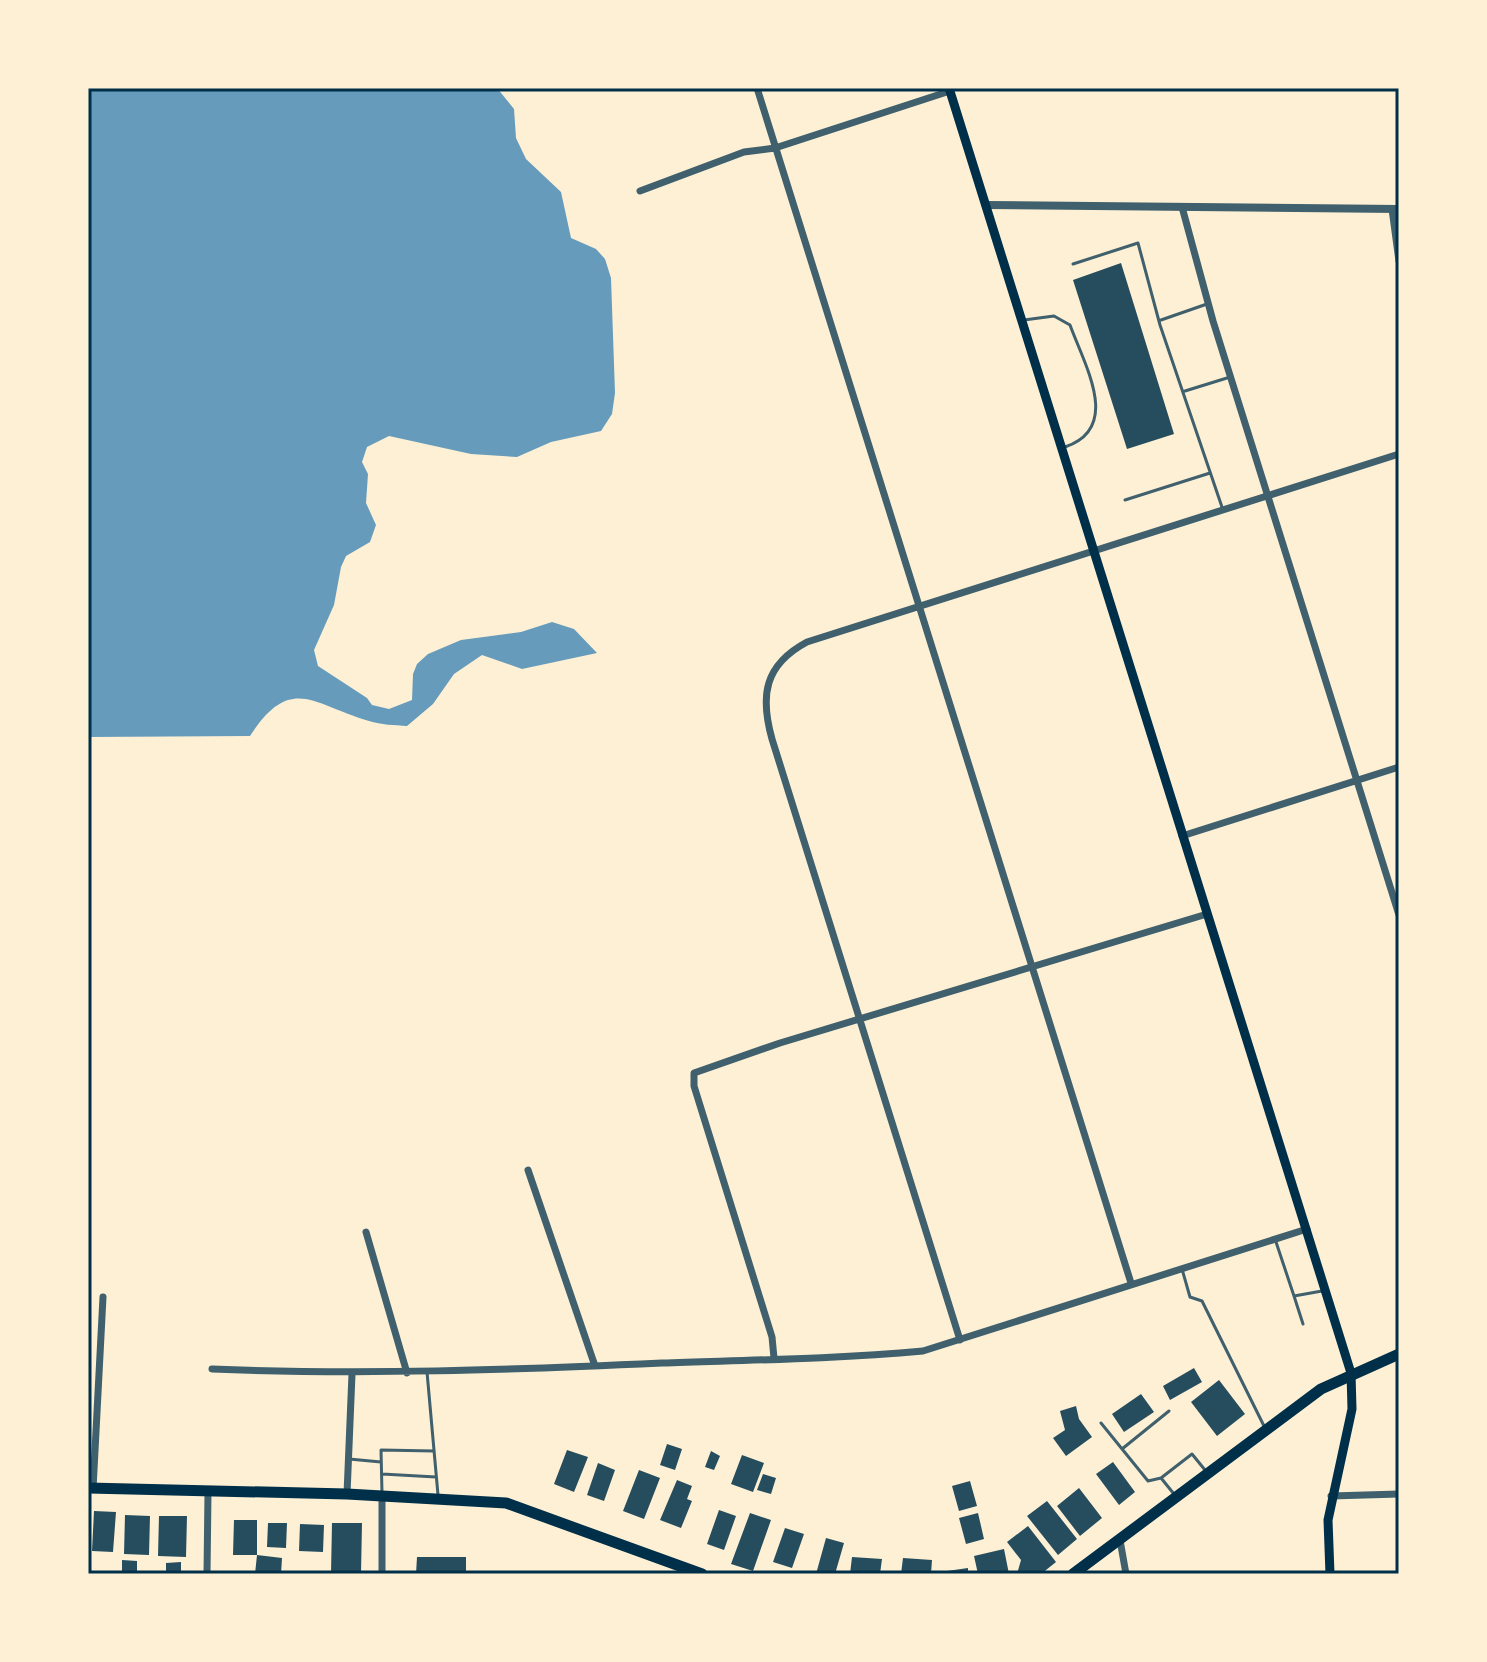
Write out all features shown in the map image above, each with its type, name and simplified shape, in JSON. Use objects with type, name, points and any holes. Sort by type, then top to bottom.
[{"type":"main road","points":[[949,90],[1351,1373],[1352,1409],[1331,1496],[1330,1574]]},
{"type":"main road","points":[[1073,1574],[1321,1389],[1399,1354]]},
{"type":"main road","points":[[90,1489],[347,1494],[438,1498],[521,1507],[702,1574]]},
{"type":"street","points":[[757,88],[1131,1283]]},
{"type":"street","points":[[640,191],[744,152],[775,148],[949,90]]},
{"type":"street","points":[[986,205],[1396,209],[1399,261]]},
{"type":"street","points":[[1182,207],[1208,303],[1399,915]]},
{"type":"street","points":[[960,1340],[765,712],[764,697],[773,674],[791,651],[807,642],[1399,454]]},
{"type":"street","points":[[1182,836],[1399,767]]},
{"type":"street","points":[[774,1358],[772,1337],[694,1086],[694,1073],[1207,914]]},
{"type":"street","points":[[528,1170],[595,1366]]},
{"type":"street","points":[[212,1369],[407,1373],[923,1351],[1307,1229]]},
{"type":"street","points":[[366,1232],[407,1373]]},
{"type":"street","points":[[90,1489],[103,1297]]},
{"type":"street","points":[[347,1494],[352,1374]]},
{"type":"street","points":[[207,1574],[208,1493]]},
{"type":"street","points":[[1331,1496],[1399,1494]]},
{"type":"street","points":[[382,1496],[382,1574]]},
{"type":"street","points":[[1120,1540],[1126,1574]]},
{"type":"lane","points":[[1073,264],[1138,243],[1160,325],[1223,510]]},
{"type":"lane","points":[[1161,320],[1208,303]]},
{"type":"lane","points":[[1021,321],[1054,316],[1070,325],[1098,410],[1093,429],[1082,441],[1061,448]]},
{"type":"lane","points":[[1185,391],[1231,377]]},
{"type":"lane","points":[[1125,500],[1211,472]]},
{"type":"lane","points":[[1275,1239],[1303,1324]]},
{"type":"lane","points":[[1182,1267],[1190,1297],[1202,1301],[1266,1432]]},
{"type":"lane","points":[[1294,1296],[1326,1290]]},
{"type":"lane","points":[[427,1372],[438,1498]]},
{"type":"lane","points":[[1122,1449],[1169,1411]]},
{"type":"lane","points":[[1101,1423],[1148,1481],[1161,1478],[1192,1454],[1209,1475]]},
{"type":"lane","points":[[382,1496],[381,1450],[434,1451]]},
{"type":"lane","points":[[348,1459],[381,1462]]},
{"type":"lane","points":[[382,1474],[436,1477]]},
{"type":"lane","points":[[1161,1478],[1177,1498]]},
{"type":"water","points":[[88,88],[497,88],[514,109],[516,138],[526,159],[561,192],[571,238],[596,249],[605,259],[611,278],[615,393],[612,414],[601,431],[551,442],[517,457],[471,454],[389,436],[367,447],[362,462],[368,474],[366,503],[376,525],[370,542],[346,556],[334,605],[314,650],[318,666],[367,698],[372,705],[389,709],[412,700],[413,674],[417,664],[428,654],[461,640],[521,632],[552,622],[574,629],[597,653],[522,669],[482,655],[454,674],[433,704],[407,726],[374,722],[318,702],[291,699],[278,705],[250,736],[88,737]]},
{"type":"building","points":[[1121,263],[1174,434],[1127,449],[1073,280]]},
{"type":"building","points":[[1194,1368],[1202,1382],[1170,1400],[1163,1386]]},
{"type":"building","points":[[1219,1380],[1245,1414],[1217,1436],[1191,1402]]},
{"type":"building","points":[[1141,1394],[1154,1412],[1124,1432],[1112,1414]]},
{"type":"building","points":[[1076,1406],[1079,1419],[1092,1437],[1066,1456],[1053,1438],[1065,1430],[1060,1411]]},
{"type":"building","points":[[667,1444],[682,1449],[675,1470],[660,1465]]},
{"type":"building","points":[[567,1450],[588,1457],[574,1492],[554,1484]]},
{"type":"building","points":[[711,1451],[720,1456],[714,1470],[705,1467]]},
{"type":"building","points":[[742,1455],[764,1463],[753,1492],[731,1484]]},
{"type":"building","points":[[1113,1462],[1135,1492],[1119,1505],[1096,1474]]},
{"type":"building","points":[[598,1463],[615,1470],[604,1501],[587,1495]]},
{"type":"building","points":[[639,1470],[660,1478],[644,1519],[623,1511]]},
{"type":"building","points":[[763,1474],[776,1478],[771,1494],[757,1490]]},
{"type":"building","points":[[677,1480],[692,1486],[687,1499],[692,1501],[681,1528],[660,1520]]},
{"type":"building","points":[[970,1481],[977,1506],[959,1511],[952,1486]]},
{"type":"building","points":[[1079,1488],[1102,1518],[1080,1536],[1057,1506]]},
{"type":"building","points":[[1047,1501],[1077,1539],[1058,1555],[1027,1516]]},
{"type":"building","points":[[719,1510],[736,1516],[724,1550],[707,1544]]},
{"type":"building","points":[[94,1511],[116,1512],[113,1552],[92,1551]]},
{"type":"building","points":[[750,1513],[771,1520],[753,1571],[731,1564]]},
{"type":"building","points":[[978,1513],[984,1539],[966,1544],[959,1518]]},
{"type":"building","points":[[125,1515],[150,1516],[149,1555],[124,1554]]},
{"type":"building","points":[[159,1516],[187,1516],[186,1557],[158,1556]]},
{"type":"building","points":[[234,1520],[257,1520],[257,1555],[233,1555]]},
{"type":"building","points":[[268,1523],[287,1523],[286,1548],[267,1547]]},
{"type":"building","points":[[332,1523],[362,1523],[361,1574],[331,1574]]},
{"type":"building","points":[[300,1524],[324,1525],[323,1552],[299,1551]]},
{"type":"building","points":[[1028,1526],[1056,1562],[1041,1574],[1017,1574],[1021,1560],[1007,1542]]},
{"type":"building","points":[[785,1528],[804,1534],[792,1568],[773,1562]]},
{"type":"building","points":[[826,1538],[844,1543],[835,1574],[816,1574]]},
{"type":"building","points":[[1004,1549],[1009,1574],[978,1574],[974,1556]]},
{"type":"building","points":[[257,1555],[282,1558],[281,1574],[255,1574]]},
{"type":"building","points":[[417,1557],[466,1557],[466,1574],[416,1574]]},
{"type":"building","points":[[852,1557],[882,1559],[880,1574],[850,1574]]},
{"type":"building","points":[[903,1558],[932,1560],[931,1574],[901,1574]]},
{"type":"building","points":[[122,1560],[137,1561],[137,1574],[122,1574]]},
{"type":"building","points":[[181,1562],[181,1574],[166,1574],[166,1563]]},
{"type":"building","points":[[968,1568],[968,1574],[947,1574],[947,1571]]}]
